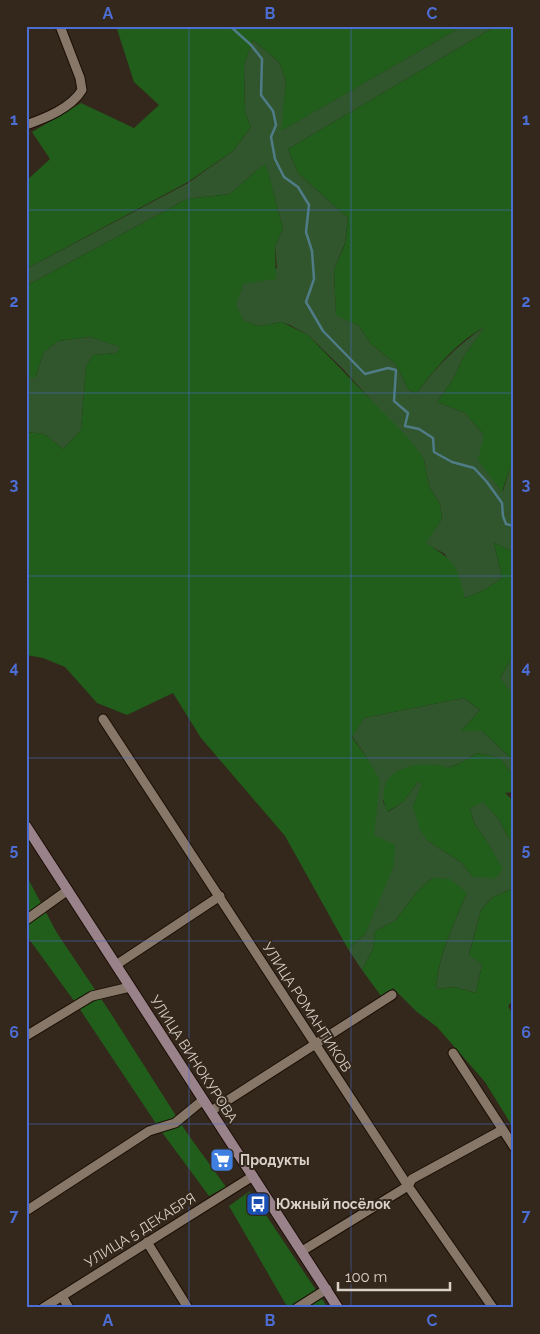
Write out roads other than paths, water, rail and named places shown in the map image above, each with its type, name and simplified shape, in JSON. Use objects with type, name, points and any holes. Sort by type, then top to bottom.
[{"type":"main road","name":"УЛИЦА ВИНОКУРОВА","points":[[26,826],[338,1308]]},
{"type":"street","points":[[26,125],[41,120],[65,106],[77,98],[82,90],[80,78],[60,26]]},
{"type":"street","name":"УЛИЦА РОМАНТИКОВ","points":[[103,719],[220,896],[315,1046],[408,1186],[493,1308]]},
{"type":"street","points":[[26,920],[68,890]]},
{"type":"street","points":[[116,965],[220,896]]},
{"type":"street","points":[[26,1036],[92,996],[130,987]]},
{"type":"street","points":[[211,1111],[392,995]]},
{"type":"street","points":[[453,1053],[514,1147]]},
{"type":"street","points":[[26,1210],[149,1131],[176,1122],[203,1100]]},
{"type":"street","points":[[302,1251],[408,1186],[412,1180],[502,1130]]},
{"type":"street","name":"УЛИЦА 5 ДЕКАБРЯ","points":[[43,1308],[253,1176]]},
{"type":"street","points":[[147,1242],[188,1308]]},
{"type":"street","points":[[297,1308],[327,1290]]},
{"type":"street","points":[[62,1296],[69,1308]]},
{"type":"waterway","points":[[230,26],[251,45],[262,59],[261,95],[273,111],[276,125],[271,137],[275,159],[284,177],[298,187],[309,205],[306,232],[312,251],[314,279],[306,302],[323,331],[365,374],[388,368],[396,370],[394,401],[408,413],[405,426],[419,429],[433,438],[434,452],[452,462],[474,468],[502,503],[506,524],[514,526]]},
{"type":"place","name":"Продукты","points":[[222,1160]]},
{"type":"place","name":"Южный посёлок","points":[[258,1204]]}]
